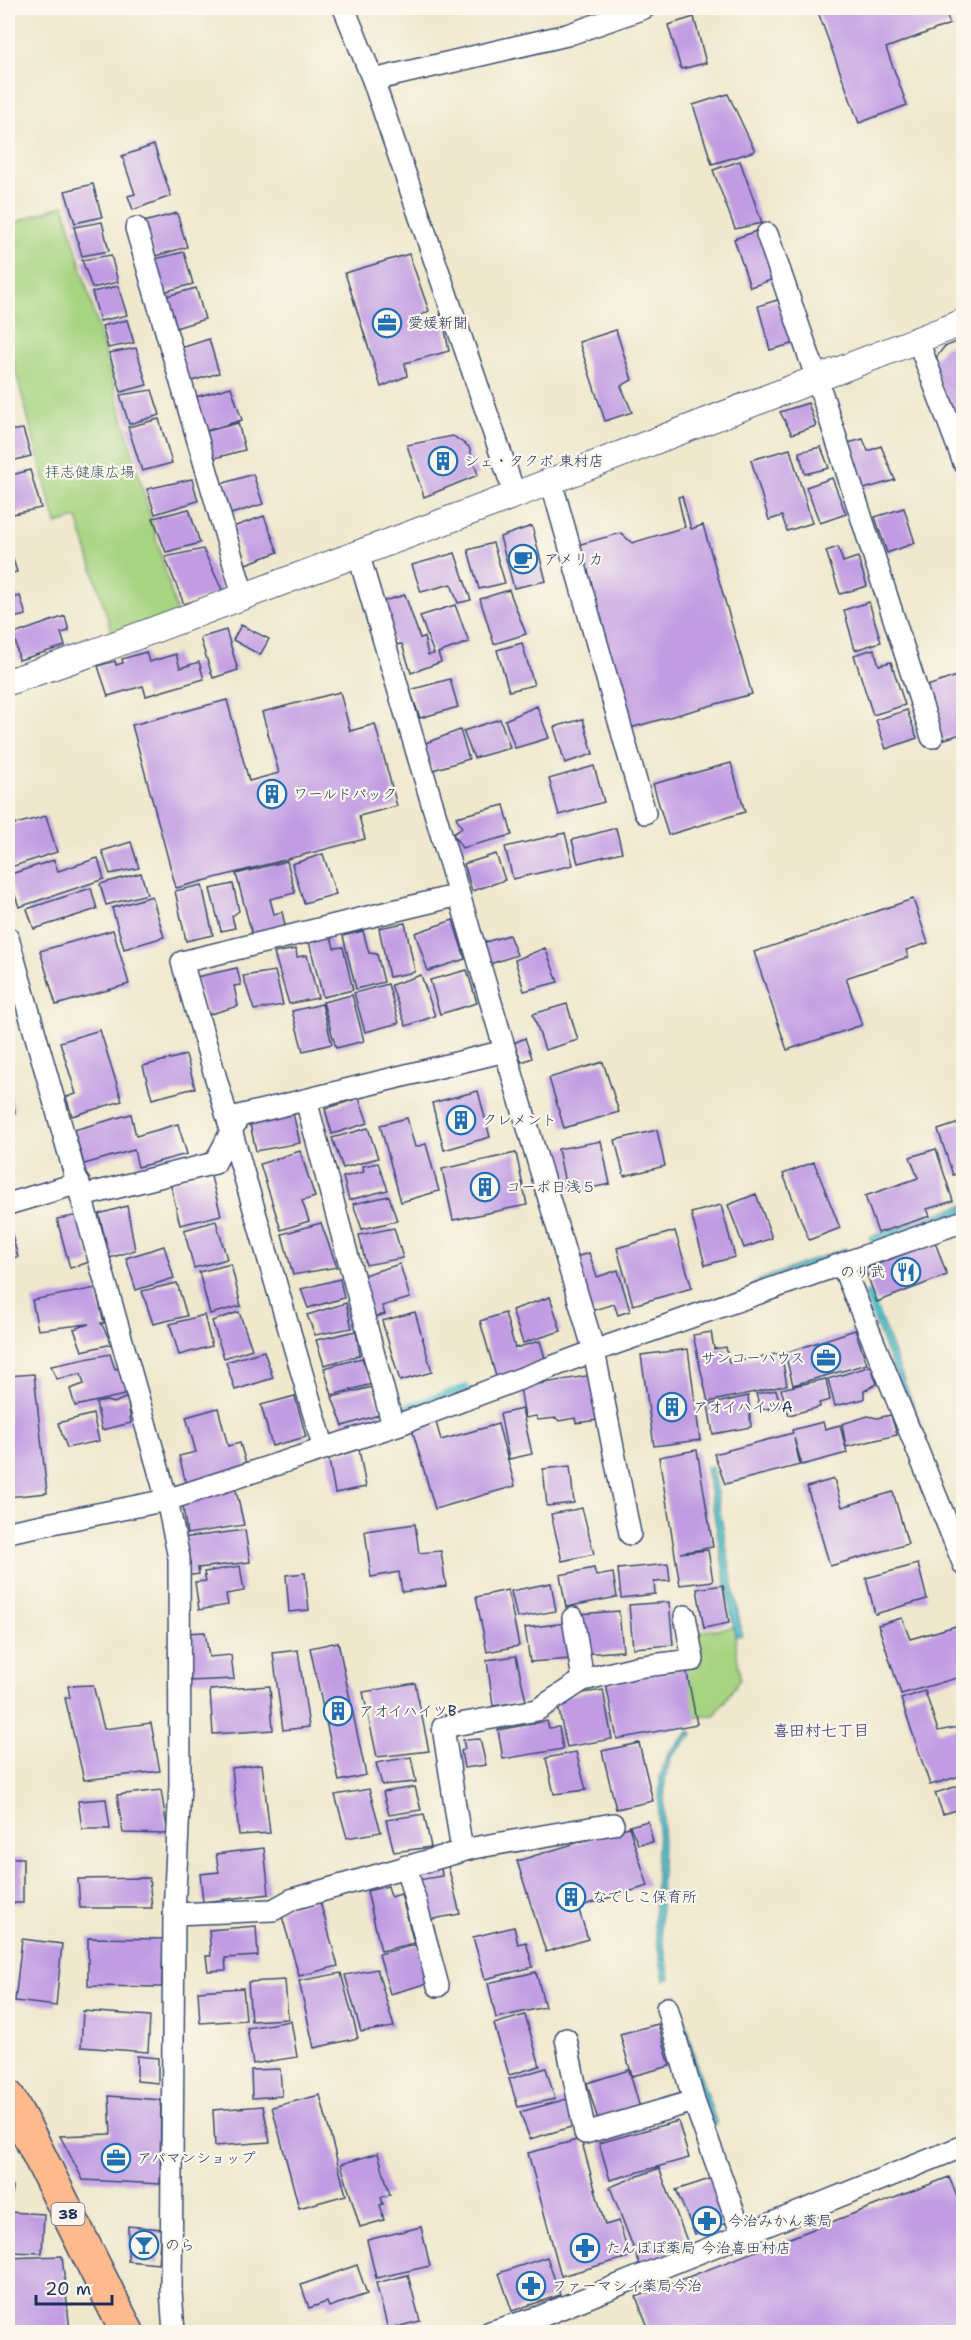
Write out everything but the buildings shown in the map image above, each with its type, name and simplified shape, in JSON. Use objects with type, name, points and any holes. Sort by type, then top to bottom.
[{"type":"main road","name":"38","points":[[8,2097],[30,2135],[127,2332]]},
{"type":"street","points":[[344,8],[373,80],[515,495]]},
{"type":"street","points":[[373,80],[567,35],[644,8]]},
{"type":"street","points":[[136,228],[243,595]]},
{"type":"street","points":[[767,234],[818,379],[932,737]]},
{"type":"street","points":[[8,682],[92,653],[515,495],[963,322]]},
{"type":"street","points":[[918,341],[963,463]]},
{"type":"street","points":[[551,481],[645,813]]},
{"type":"street","points":[[358,553],[594,1351],[630,1534]]},
{"type":"street","points":[[324,1449],[182,962],[459,895]]},
{"type":"street","points":[[8,938],[167,1500],[179,1558],[180,1784],[174,1914],[171,2291],[174,2332]]},
{"type":"street","points":[[8,1204],[215,1163],[239,1116],[505,1051]]},
{"type":"street","points":[[306,1100],[393,1426]]},
{"type":"street","points":[[8,1532],[167,1500],[324,1449],[963,1221]]},
{"type":"street","points":[[842,1264],[963,1565]]},
{"type":"street","points":[[462,1851],[443,1727],[537,1710],[583,1680],[636,1668],[693,1660],[685,1616]]},
{"type":"street","points":[[573,1618],[583,1680]]},
{"type":"street","points":[[174,1914],[273,1910],[293,1899],[462,1851],[613,1824]]},
{"type":"street","points":[[406,1866],[438,1986]]},
{"type":"street","points":[[667,2008],[694,2102],[742,2235]]},
{"type":"street","points":[[566,2039],[585,2133],[694,2102]]},
{"type":"street","points":[[490,2332],[540,2317],[963,2146]]},
{"type":"green space","name":"拝志健康広場","points":[[64,205],[178,617],[115,642],[77,518],[56,524],[8,342],[8,225]]},
{"type":"green space","points":[[734,1627],[740,1679],[715,1715],[691,1718],[683,1659],[697,1632]]},
{"type":"water","points":[[963,1205],[963,1213],[872,1245],[870,1237]]},
{"type":"water","points":[[845,1248],[848,1255],[754,1289],[753,1282]]},
{"type":"water","points":[[876,1306],[928,1445],[923,1447],[870,1309]]},
{"type":"water","points":[[712,1466],[742,1635],[735,1636],[706,1467]]},
{"type":"water","points":[[690,1730],[693,1734],[671,1757],[665,1777],[660,1927],[670,1978],[664,1980],[654,1926],[660,1777],[668,1754]]},
{"type":"water","points":[[678,1995],[697,2066],[717,2124],[712,2126],[692,2069],[672,1997]]},
{"type":"waterway","points":[[868,1295],[876,1316]]},
{"type":"waterway","points":[[404,1408],[466,1388]]},
{"type":"place","name":"愛媛新聞","points":[[387,323]]},
{"type":"place","name":"シェ・タクボ 東村店","points":[[443,461]]},
{"type":"place","name":"アメリカ","points":[[523,559]]},
{"type":"place","name":"ワールドパック","points":[[272,794]]},
{"type":"place","name":"クレメント","points":[[461,1120]]},
{"type":"place","name":"コーポ日浅５","points":[[485,1187]]},
{"type":"place","name":"のり武","points":[[906,1272]]},
{"type":"place","name":"サンコーハウス","points":[[826,1358]]},
{"type":"place","name":"アオイハイツA","points":[[672,1407]]},
{"type":"place","name":"アオイハイツB","points":[[338,1711]]},
{"type":"place","name":"なでしこ保育所","points":[[571,1897]]},
{"type":"place","name":"アパマンショップ","points":[[116,2158]]},
{"type":"place","name":"今治みかん薬局","points":[[707,2221]]},
{"type":"place","name":"のら","points":[[144,2245]]},
{"type":"place","name":"たんぽぽ薬局 今治喜田村店","points":[[585,2248]]},
{"type":"place","name":"ファーマシイ薬局今治","points":[[531,2286]]},
{"type":"district","name":"喜田村七丁目","points":[[821,1730]]}]
